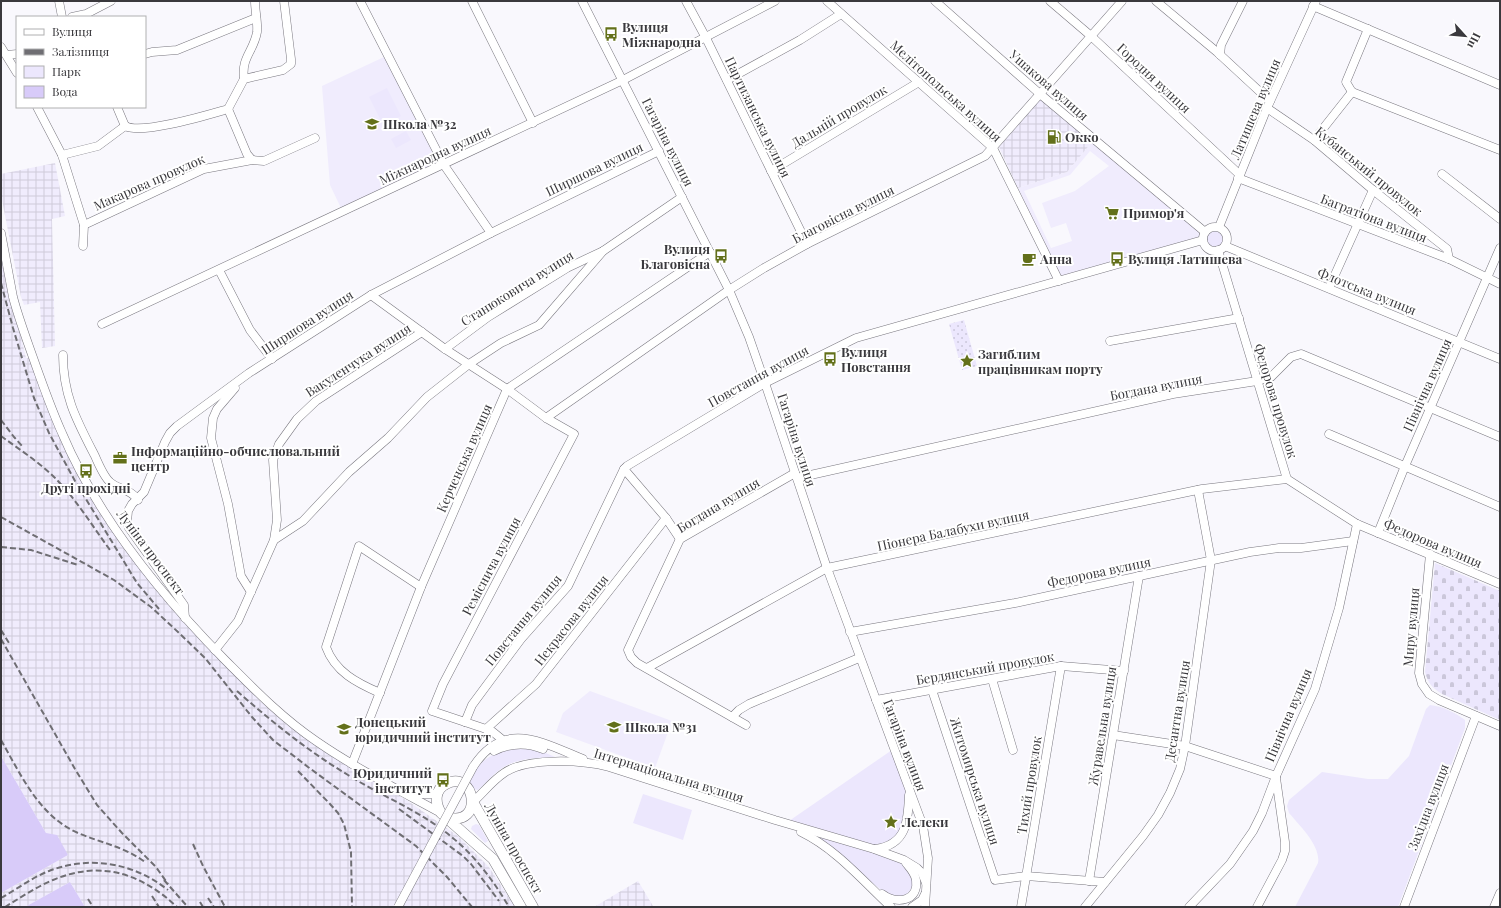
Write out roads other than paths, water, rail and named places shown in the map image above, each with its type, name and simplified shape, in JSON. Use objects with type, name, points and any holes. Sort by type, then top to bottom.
[{"type":"main road","points":[[450,782],[462,783],[470,790],[472,796],[471,808],[463,816],[452,818],[444,815],[438,807],[436,801],[437,794],[441,788],[450,782]]},
{"type":"main road","name":"Луніна проспект","points":[[472,802],[533,907]]},
{"type":"main road","name":"Луніна проспект","points":[[444,815],[493,859],[521,907]]},
{"type":"street","points":[[59,1],[62,16]]},
{"type":"street","points":[[77,16],[86,14],[110,1]]},
{"type":"street","points":[[117,108],[125,126],[129,128],[147,129],[228,110],[244,79],[242,70],[257,31],[255,1]]},
{"type":"street","points":[[244,79],[284,70],[290,64],[289,31],[284,1]]},
{"type":"street","points":[[360,1],[444,165],[491,233]]},
{"type":"street","points":[[472,1],[533,123]]},
{"type":"street","name":"Гагаріна вулиця","points":[[582,1],[730,290],[749,337],[827,568],[923,826],[928,858],[925,907]]},
{"type":"street","name":"Партизанська вулиця","points":[[686,1],[727,80],[807,244]]},
{"type":"street","name":"Міжнародна вулиця","points":[[102,324],[623,80],[775,1]]},
{"type":"street","name":"Мелітопольська вулиця","points":[[827,1],[993,148],[1059,281]]},
{"type":"street","name":"Ушакова вулиця","points":[[935,1],[1204,236]]},
{"type":"street","name":"Городня вулиця","points":[[1050,1],[1090,36],[1239,176]]},
{"type":"street","name":"Благовісна вулиця","points":[[546,418],[764,268],[807,244],[985,156],[1122,1]]},
{"type":"street","name":"Кубанський провулок","points":[[1156,1],[1220,55],[1268,105],[1314,140],[1373,190],[1447,249],[1449,259]]},
{"type":"street","points":[[1220,55],[1221,45],[1242,1]]},
{"type":"street","points":[[1314,4],[1368,29],[1500,85]]},
{"type":"street","name":"Латишева вулиця","points":[[1219,227],[1268,105],[1314,4]]},
{"type":"street","points":[[727,80],[800,40],[841,14]]},
{"type":"street","points":[[146,54],[176,50],[256,18]]},
{"type":"street","points":[[1368,29],[1346,82],[1352,92],[1500,150]]},
{"type":"street","points":[[1212,48],[1221,45]]},
{"type":"street","points":[[1,47],[16,71]]},
{"type":"street","points":[[7,55],[16,54]]},
{"type":"street","name":"Дальній провулок","points":[[771,171],[919,82]]},
{"type":"street","points":[[1314,140],[1352,92]]},
{"type":"street","points":[[38,108],[62,155],[84,225],[83,246]]},
{"type":"street","points":[[228,110],[247,154],[252,160]]},
{"type":"street","points":[[62,155],[98,146],[125,126]]},
{"type":"street","name":"Макарова провулок","points":[[84,225],[204,169],[252,160],[264,161],[315,138]]},
{"type":"street","name":"Ширшова вулиця","points":[[185,618],[184,605],[129,528],[127,522],[128,511],[132,504],[138,500],[144,492],[165,442],[170,433],[177,426],[249,373],[371,295],[491,233],[659,151]]},
{"type":"street","points":[[1442,174],[1500,219]]},
{"type":"street","name":"Багратіона вулиця","points":[[1239,176],[1449,259],[1500,284]]},
{"type":"street","points":[[1329,288],[1373,190]]},
{"type":"street","name":"Станюковича вулиця","points":[[445,349],[499,310],[567,268],[603,251],[682,197]]},
{"type":"street","points":[[1219,227],[1223,229],[1227,237],[1222,248],[1208,249],[1204,236],[1208,229],[1219,227]]},
{"type":"street","name":"Луніна проспект","points":[[1,233],[14,298],[46,395],[62,434],[84,477],[109,519],[155,582],[185,618],[215,650],[264,700],[290,723],[316,742],[352,764],[444,815]]},
{"type":"street","name":"Повстання вулиця","points":[[465,722],[472,706],[521,639],[568,586],[624,469],[765,383],[856,338],[1059,281],[1204,236]]},
{"type":"street","name":"Флотська вулиця","points":[[1222,248],[1329,288],[1500,359]]},
{"type":"street","name":"Федорова провулок","points":[[1222,248],[1239,318],[1287,479],[1357,524]]},
{"type":"street","name":"Північна вулиця","points":[[1378,533],[1430,407],[1500,248]]},
{"type":"street","name":"Станюковича вулиця","points":[[274,540],[302,521],[349,472],[388,438],[427,397],[469,364],[501,343],[539,325],[603,251]]},
{"type":"street","points":[[507,389],[710,252]]},
{"type":"street","points":[[220,270],[250,330],[272,359]]},
{"type":"street","points":[[371,295],[445,349],[507,389],[546,418]]},
{"type":"street","points":[[1110,341],[1239,318]]},
{"type":"street","name":"Вакуленчука вулиця","points":[[274,540],[277,520],[273,460],[279,444],[297,419],[316,401],[422,332]]},
{"type":"street","name":"Богдана вулиця","points":[[647,668],[637,663],[631,657],[628,650],[680,539],[796,475],[1173,394],[1258,381],[1271,377],[1291,358],[1301,354],[1500,437]]},
{"type":"street","points":[[63,355],[63,373],[68,398],[77,421],[101,468],[110,482],[134,494],[138,500]]},
{"type":"street","points":[[249,373],[217,409],[213,418],[211,438],[228,504],[241,576],[251,592]]},
{"type":"street","name":"Керченська вулиця","points":[[352,764],[421,587],[507,389]]},
{"type":"street","name":"Реміснича вулиця","points":[[465,722],[432,711],[443,684],[574,434],[546,418]]},
{"type":"street","points":[[1329,434],[1500,507]]},
{"type":"street","points":[[624,469],[666,518],[680,539]]},
{"type":"street","name":"Піонера Балабухи вулиця","points":[[647,668],[827,568],[1198,490],[1287,479]]},
{"type":"street","name":"Десантна вулиця","points":[[1085,907],[1143,836],[1167,799],[1180,769],[1185,746],[1211,560],[1198,490]]},
{"type":"street","name":"Некрасова вулиця","points":[[486,729],[536,684],[666,518]]},
{"type":"street","name":"Північна вулиця","points":[[1189,907],[1230,864],[1242,848],[1262,813],[1276,776],[1315,689],[1339,608],[1357,524]]},
{"type":"street","name":"Федорова вулиця","points":[[1357,524],[1500,584]]},
{"type":"street","points":[[215,650],[238,621],[274,540]]},
{"type":"street","name":"Федорова вулиця","points":[[850,632],[1015,603],[1250,552],[1279,548],[1301,548],[1353,541]]},
{"type":"street","points":[[380,692],[350,678],[342,672],[329,655],[326,647],[359,546],[421,587]]},
{"type":"street","name":"Миру вулиця","points":[[1430,554],[1419,673],[1422,684],[1429,694],[1439,700],[1500,726]]},
{"type":"street","name":"Журавельна вулиця","points":[[1089,881],[1140,576]]},
{"type":"street","points":[[732,717],[739,710],[749,704],[860,658]]},
{"type":"street","name":"Бердянський провулок","points":[[876,700],[1061,666],[1124,671]]},
{"type":"street","name":"Тихий провулок","points":[[1021,907],[1061,666]]},
{"type":"street","points":[[647,668],[746,725]]},
{"type":"street","points":[[992,679],[1013,750]]},
{"type":"street","name":"Житомирська вулиця","points":[[932,690],[995,880],[1026,876]]},
{"type":"street","name":"Західна вулиця","points":[[1404,907],[1476,716]]},
{"type":"street","points":[[465,722],[493,732],[504,741]]},
{"type":"street","points":[[1113,735],[1185,746],[1276,776],[1286,842],[1285,851],[1282,860],[1257,907]]},
{"type":"street","points":[[398,907],[473,767],[486,751],[504,741],[517,738],[530,739],[591,763]]},
{"type":"street","points":[[473,767],[488,754],[496,750],[507,746],[521,744],[536,746],[574,761]]},
{"type":"street","name":"Інтернаціональна вулиця","points":[[472,802],[503,773],[516,767],[542,762],[574,761],[609,766],[775,820]]},
{"type":"street","points":[[470,790],[483,792]]},
{"type":"street","points":[[874,849],[891,845],[903,832],[907,824],[910,790]]},
{"type":"street","name":"Луніна проспект","points":[[406,794],[437,794]]},
{"type":"street","points":[[775,820],[874,849],[904,860],[917,868],[922,874],[927,888],[922,900],[912,907]]},
{"type":"street","points":[[775,820],[809,836],[825,846],[838,856],[890,906]]},
{"type":"street","points":[[859,877],[887,898],[895,901],[904,900],[911,894],[916,882],[914,874],[904,860]]},
{"type":"street","points":[[1026,876],[1105,882]]},
{"type":"street","points":[[1494,907],[1500,892]]},
{"type":"water","points":[[1,756],[46,833],[57,835],[68,855],[1,893]]},
{"type":"water","points":[[70,882],[85,907],[25,907]]},
{"type":"railway","points":[[1,283],[34,398],[49,433],[75,481],[137,583],[159,609]]},
{"type":"railway","points":[[1,420],[22,446]]},
{"type":"railway","points":[[1,436],[38,463],[58,481],[79,506],[110,550]]},
{"type":"railway","points":[[1,517],[114,580],[151,607],[205,658],[252,717],[273,740],[416,846],[447,877],[472,907]]},
{"type":"railway","points":[[1,547],[31,550],[78,565]]},
{"type":"railway","points":[[1,630],[9,643]]},
{"type":"railway","points":[[1,639],[97,805],[156,867],[168,884]]},
{"type":"railway","points":[[237,691],[277,725],[333,766],[442,829],[462,846],[477,862],[498,889],[509,907]]},
{"type":"railway","points":[[1,740],[32,793],[52,816],[64,826],[78,833],[120,848],[145,862]]},
{"type":"railway","points":[[298,771],[338,813],[344,824],[351,852],[352,907]]},
{"type":"railway","points":[[399,809],[463,856],[471,864],[499,901]]},
{"type":"railway","points":[[193,844],[225,907]]},
{"type":"railway","points":[[1,898],[49,871],[80,863],[111,864],[126,868],[141,873],[168,890]]},
{"type":"railway","points":[[5,907],[34,889],[53,880],[70,874],[87,871],[119,873],[134,878],[163,895],[177,907]]},
{"type":"railway","points":[[164,880],[186,905]]},
{"type":"railway","points":[[152,896],[159,907]]},
{"type":"railway","points":[[208,898],[214,907]]},
{"type":"railway","points":[[88,899],[93,907]]},
{"type":"railway","points":[[200,902],[203,907]]},
{"type":"place","name":"Вулиця Міжнародна","points":[[611,34]]},
{"type":"place","name":"Школа №32","points":[[372,124]]},
{"type":"place","name":"Окко","points":[[1054,137]]},
{"type":"place","name":"Примор'я","points":[[1112,213]]},
{"type":"place","name":"Вулиця Благовісна","points":[[721,256]]},
{"type":"place","name":"Анна","points":[[1029,259]]},
{"type":"place","name":"Вулиця Латишева","points":[[1117,259]]},
{"type":"place","name":"Вулиця Повстання","points":[[830,359]]},
{"type":"place","name":"Загиблим працівникам порту","points":[[967,361]]},
{"type":"place","name":"Інформаційно-обчислювальний центр","points":[[120,458]]},
{"type":"place","name":"Другі прохідні","points":[[86,471]]},
{"type":"place","name":"Школа №31","points":[[614,727]]},
{"type":"place","name":"Донецький юридичний інститут","points":[[344,729]]},
{"type":"place","name":"Юридичний інститут","points":[[443,780]]},
{"type":"place","name":"Лелеки","points":[[891,822]]}]
